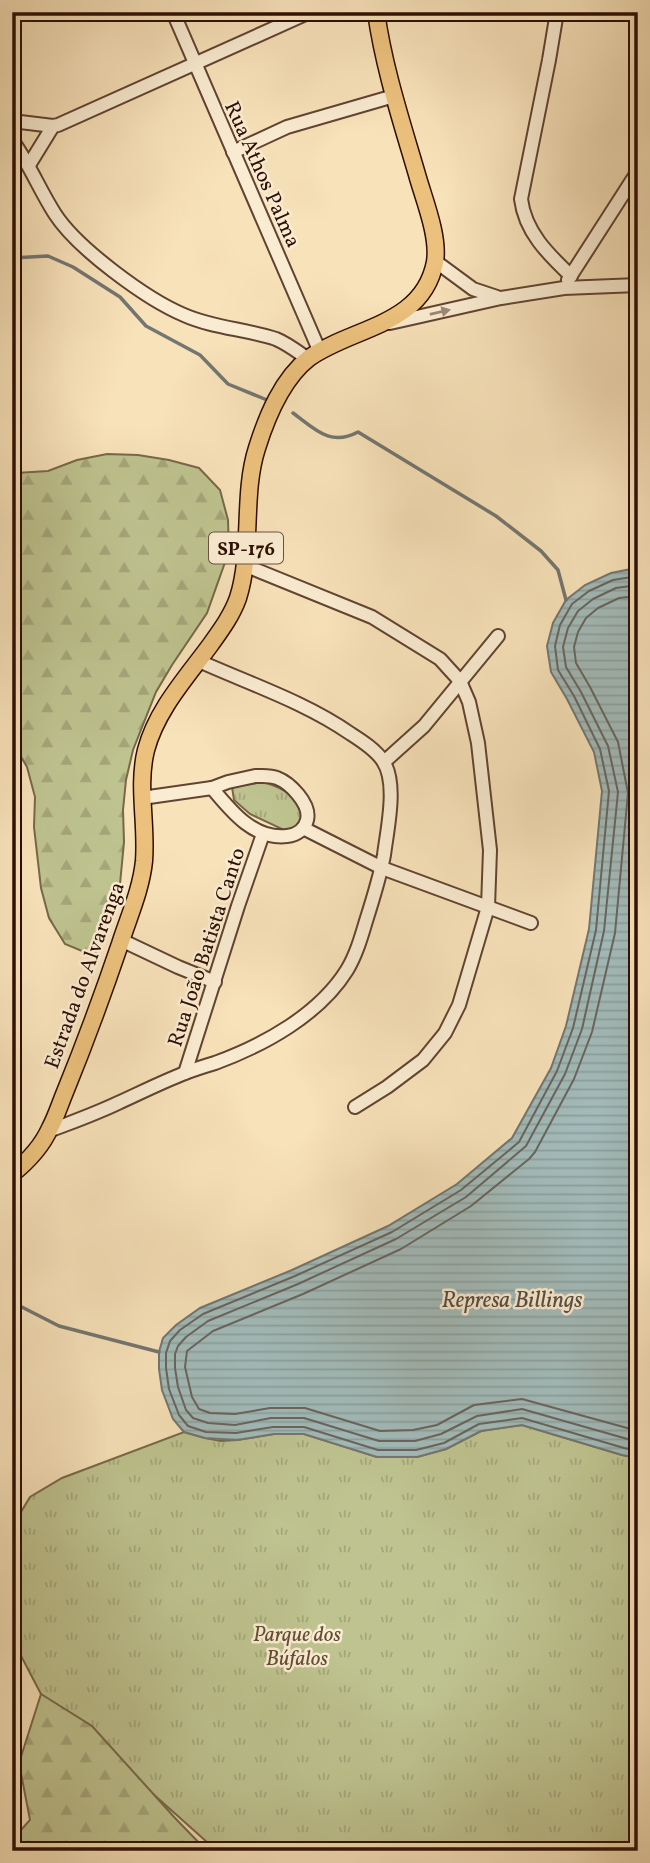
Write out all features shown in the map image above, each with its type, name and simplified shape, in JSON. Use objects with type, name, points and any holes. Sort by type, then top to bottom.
[{"type":"main road","points":[[376,12],[394,96],[433,234],[435,261]]},
{"type":"main road","name":"Estrada do Alvarenga","points":[[12,1174],[29,1158],[49,1131],[89,1035],[140,886],[144,859],[144,763],[150,734],[166,706],[225,625],[238,599],[256,452],[275,404],[284,386],[314,355],[395,317],[422,292],[435,261]]},
{"type":"street","name":"Rua Athos Palma","points":[[173,12],[233,152],[314,355]]},
{"type":"street","points":[[12,121],[53,127],[295,16],[310,12]]},
{"type":"street","points":[[557,12],[550,60],[521,199],[532,232],[567,282]]},
{"type":"street","points":[[233,152],[287,127],[394,96]]},
{"type":"street","points":[[29,165],[53,127]]},
{"type":"street","points":[[12,140],[29,165],[56,216],[75,239],[154,299],[184,316],[278,340],[314,355]]},
{"type":"street","points":[[567,282],[638,172]]},
{"type":"street","points":[[435,261],[473,289],[500,298]]},
{"type":"street","points":[[379,326],[567,282],[638,285]]},
{"type":"street","points":[[244,565],[372,618],[440,659],[460,681],[469,702],[478,743],[490,850],[488,907],[458,1006],[445,1032],[423,1060],[355,1107]]},
{"type":"street","points":[[384,762],[424,726],[498,636]]},
{"type":"street","points":[[49,1131],[185,1073],[218,1062],[294,1024],[316,1008],[332,991],[348,969],[357,949],[382,868],[390,793],[384,762],[361,741],[336,724],[198,661]]},
{"type":"street","points":[[142,798],[212,788],[255,776],[268,776],[278,778],[298,793],[308,817],[303,828],[293,836],[263,834],[241,820],[212,788]]},
{"type":"street","points":[[303,828],[382,868],[531,923]]},
{"type":"street","name":"Rua João Batista Canto","points":[[185,1073],[263,834]]},
{"type":"street","points":[[121,940],[215,982]]},
{"type":"green space","points":[[107,454],[138,455],[199,468],[220,490],[228,520],[229,551],[207,613],[156,692],[133,750],[123,810],[124,842],[118,905],[94,956],[65,944],[49,918],[41,888],[34,827],[35,797],[27,767],[12,741],[12,470],[16,473],[48,471],[77,460]]},
{"type":"green space","points":[[263,782],[291,795],[299,807],[303,824],[286,831],[250,814],[234,800],[232,787]]},
{"type":"green space","name":"Parque dos Búfalos","points":[[522,1425],[638,1458],[638,1851],[217,1851],[41,1694],[20,1654],[12,1619],[12,1527],[30,1497],[62,1478],[184,1432],[221,1441],[274,1434],[304,1434],[377,1457],[417,1457],[446,1449],[481,1431]]},
{"type":"green space","points":[[41,1694],[92,1726],[207,1851],[12,1851],[12,1840],[30,1820],[19,1763]]},
{"type":"water","name":"Represa Billings","points":[[638,570],[638,1458],[522,1425],[481,1431],[446,1449],[417,1457],[377,1457],[304,1434],[274,1434],[237,1440],[205,1438],[184,1432],[173,1419],[162,1390],[159,1369],[159,1352],[163,1338],[176,1325],[200,1308],[388,1226],[457,1184],[512,1138],[551,1068],[566,1026],[589,929],[602,791],[594,752],[551,672],[547,646],[553,623],[566,600],[585,585],[611,573]]},
{"type":"waterway","points":[[12,258],[48,256],[73,267],[120,297],[146,326],[200,355],[228,384],[267,400]]},
{"type":"waterway","points":[[293,413],[331,437],[339,438],[358,432],[496,516],[541,551],[558,570],[566,600]]},
{"type":"waterway","points":[[12,1302],[59,1326],[159,1352]]}]
